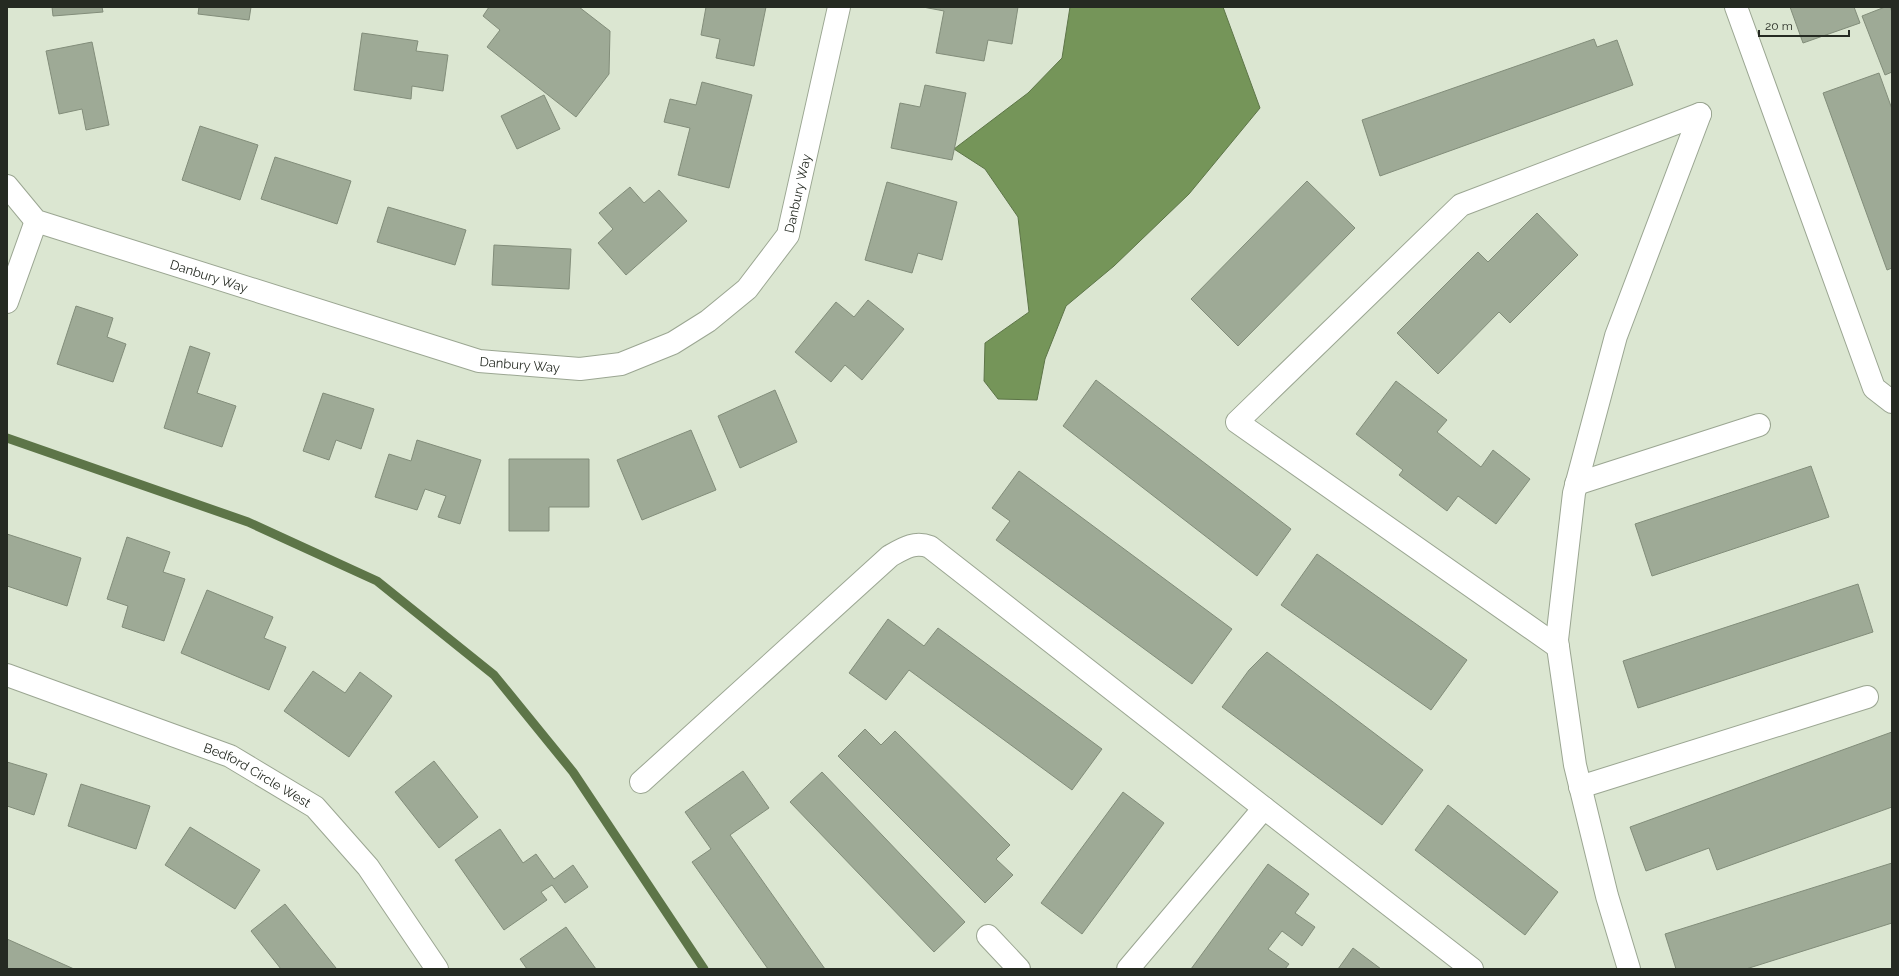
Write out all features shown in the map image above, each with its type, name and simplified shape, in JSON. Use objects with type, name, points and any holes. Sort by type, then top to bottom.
[{"type":"street","name":"Danbury Way","points":[[36,221],[479,361],[580,369],[621,364],[673,343],[708,321],[747,289],[788,235],[839,7]]},
{"type":"street","points":[[1736,7],[1874,388],[1892,402]]},
{"type":"street","points":[[1558,647],[1237,422],[1461,204],[1700,114],[1616,336],[1574,494],[1557,640],[1558,647],[1575,766],[1608,896],[1629,969]]},
{"type":"street","points":[[7,186],[36,221],[7,302]]},
{"type":"street","points":[[1576,484],[1759,425]]},
{"type":"street","points":[[641,782],[890,556],[907,546],[922,544],[930,547],[1472,969]]},
{"type":"street","name":"Bedford Circle West","points":[[7,675],[230,756],[315,808],[368,868],[437,969]]},
{"type":"street","points":[[1580,788],[1867,697]]},
{"type":"street","points":[[1128,969],[1264,808]]},
{"type":"street","points":[[988,936],[1019,969]]},
{"type":"shaded area","points":[[1070,7],[1223,7],[1260,108],[1189,194],[1114,266],[1066,306],[1045,359],[1037,400],[998,399],[984,381],[985,343],[1029,312],[1018,217],[985,169],[954,149],[1028,93],[1062,58]]},
{"type":"building","points":[[52,7],[102,7],[103,12],[53,16]]},
{"type":"building","points":[[199,7],[251,7],[249,20],[198,14]]},
{"type":"building","points":[[489,7],[579,7],[610,31],[609,74],[576,117],[487,47],[500,30],[483,16]]},
{"type":"building","points":[[706,7],[766,7],[754,66],[716,58],[720,39],[701,35]]},
{"type":"building","points":[[923,7],[1018,7],[1012,44],[988,40],[984,61],[936,53],[944,11]]},
{"type":"building","points":[[1790,7],[1854,7],[1860,23],[1803,43]]},
{"type":"building","points":[[1885,7],[1890,7],[1892,12],[1892,72],[1885,75],[1862,16]]},
{"type":"building","points":[[362,33],[418,41],[416,51],[448,55],[443,91],[412,86],[411,99],[354,90]]},
{"type":"building","points":[[1594,39],[1597,47],[1617,40],[1633,85],[1380,176],[1362,120]]},
{"type":"building","points":[[92,42],[109,125],[86,130],[82,109],[59,114],[46,51]]},
{"type":"building","points":[[1879,73],[1892,109],[1892,268],[1887,270],[1823,93]]},
{"type":"building","points":[[702,82],[752,95],[729,188],[678,175],[690,128],[664,122],[670,99],[696,105]]},
{"type":"building","points":[[925,85],[966,93],[952,160],[891,148],[900,103],[920,107]]},
{"type":"building","points":[[544,95],[560,129],[517,149],[501,116]]},
{"type":"building","points":[[200,126],[258,145],[240,200],[182,180]]},
{"type":"building","points":[[275,157],[351,181],[337,224],[261,199]]},
{"type":"building","points":[[1307,181],[1355,228],[1238,346],[1191,299]]},
{"type":"building","points":[[887,182],[957,202],[942,260],[918,253],[912,273],[865,260]]},
{"type":"building","points":[[630,187],[644,203],[659,190],[687,221],[626,275],[598,243],[613,229],[599,213]]},
{"type":"building","points":[[388,207],[466,230],[455,265],[377,242]]},
{"type":"building","points":[[1537,213],[1578,255],[1510,323],[1499,312],[1438,374],[1397,333],[1478,252],[1488,262]]},
{"type":"building","points":[[494,245],[571,249],[569,289],[492,285]]},
{"type":"building","points":[[868,300],[904,329],[862,380],[845,365],[831,382],[795,352],[836,302],[854,317]]},
{"type":"building","points":[[76,306],[113,318],[107,337],[126,344],[113,382],[57,364]]},
{"type":"building","points":[[190,346],[210,353],[197,393],[236,406],[222,447],[164,428]]},
{"type":"building","points":[[1096,380],[1291,529],[1257,576],[1063,426]]},
{"type":"building","points":[[1396,381],[1447,420],[1437,432],[1481,467],[1493,450],[1530,479],[1496,524],[1458,496],[1447,511],[1399,475],[1403,470],[1356,434]]},
{"type":"building","points":[[775,390],[797,442],[740,468],[718,416]]},
{"type":"building","points":[[323,393],[374,409],[361,449],[336,440],[329,460],[303,451]]},
{"type":"building","points":[[691,430],[716,490],[642,520],[617,460]]},
{"type":"building","points":[[417,440],[481,460],[460,524],[438,517],[446,496],[425,489],[417,510],[375,497],[389,454],[411,461]]},
{"type":"building","points":[[509,459],[589,459],[589,507],[549,507],[549,531],[509,531]]},
{"type":"building","points":[[1811,466],[1829,517],[1652,576],[1635,524]]},
{"type":"building","points":[[1019,471],[1232,629],[1192,684],[996,540],[1010,521],[992,508]]},
{"type":"building","points":[[7,534],[81,558],[67,606],[7,586]]},
{"type":"building","points":[[127,537],[170,552],[163,572],[185,579],[164,641],[122,627],[128,606],[107,599]]},
{"type":"building","points":[[1317,554],[1467,660],[1431,710],[1281,605]]},
{"type":"building","points":[[1858,584],[1873,632],[1638,708],[1623,661]]},
{"type":"building","points":[[207,590],[273,617],[264,638],[286,647],[269,690],[181,653]]},
{"type":"building","points":[[888,619],[924,646],[938,628],[1102,749],[1072,790],[909,670],[886,700],[849,673]]},
{"type":"building","points":[[1267,652],[1423,770],[1382,825],[1222,707],[1249,670]]},
{"type":"building","points":[[313,671],[345,693],[360,672],[392,696],[349,757],[284,711]]},
{"type":"building","points":[[865,729],[881,745],[895,731],[1010,845],[996,859],[1013,875],[985,903],[838,756]]},
{"type":"building","points":[[1892,732],[1892,807],[1717,870],[1709,848],[1646,871],[1630,827]]},
{"type":"building","points":[[434,761],[478,817],[439,848],[395,792]]},
{"type":"building","points":[[7,762],[47,774],[34,815],[7,806]]},
{"type":"building","points":[[743,771],[769,808],[730,835],[825,969],[768,969],[692,862],[711,849],[685,812]]},
{"type":"building","points":[[822,772],[965,922],[934,952],[790,802]]},
{"type":"building","points":[[81,784],[150,806],[136,849],[68,826]]},
{"type":"building","points":[[1123,792],[1164,823],[1082,934],[1041,903]]},
{"type":"building","points":[[1448,805],[1558,892],[1525,935],[1415,850]]},
{"type":"building","points":[[190,827],[260,870],[235,909],[165,865]]},
{"type":"building","points":[[500,829],[523,863],[536,854],[554,879],[573,865],[588,887],[565,903],[552,885],[541,892],[547,900],[504,930],[455,860]]},
{"type":"building","points":[[1892,863],[1892,923],[1746,969],[1676,969],[1665,934]]},
{"type":"building","points":[[1268,864],[1309,894],[1295,913],[1315,927],[1302,946],[1282,931],[1268,949],[1289,964],[1285,969],[1191,969]]},
{"type":"building","points":[[285,904],[336,968],[335,969],[281,969],[251,931]]},
{"type":"building","points":[[566,927],[596,969],[527,969],[520,959]]},
{"type":"building","points":[[7,939],[74,969],[7,969]]},
{"type":"building","points":[[1353,948],[1381,969],[1338,969]]},
{"type":"waterway","points":[[7,438],[248,522],[377,581],[494,675],[573,772],[704,969]]}]
